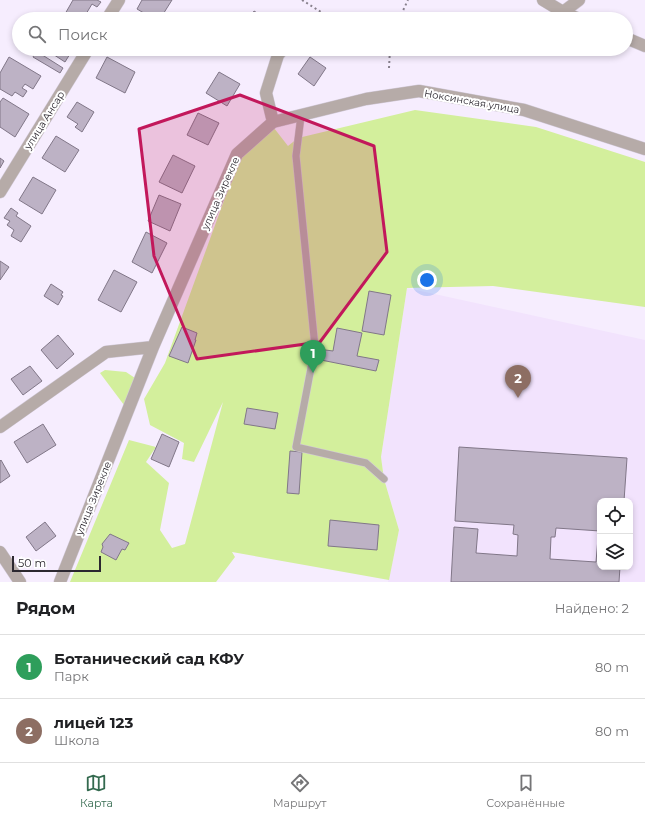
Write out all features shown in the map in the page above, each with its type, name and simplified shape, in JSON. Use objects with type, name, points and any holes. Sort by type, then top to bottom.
[{"type":"street","points":[[111,12],[118,0]]},
{"type":"street","points":[[543,0],[563,12],[579,0]]},
{"type":"street","points":[[633,41],[645,46]]},
{"type":"street","name":"улица Ансар","points":[[0,192],[84,56]]},
{"type":"street","points":[[273,122],[266,92],[278,56]]},
{"type":"street","name":"Ноксинская улица","points":[[273,122],[366,99],[419,91],[524,110],[645,149]]},
{"type":"street","name":"улица Зирекле","points":[[60,582],[153,347],[237,154],[273,122]]},
{"type":"street","points":[[0,427],[106,352],[153,347]]},
{"type":"street","points":[[0,552],[20,582]]},
{"type":"lane","points":[[301,116],[296,156],[314,347],[296,447],[366,463],[384,479]]},
{"type":"path","points":[[302,0],[321,12]]},
{"type":"path","points":[[402,12],[408,0]]},
{"type":"path","points":[[388,68],[389,56]]},
{"type":"highlighted area","points":[[240,95],[374,146],[387,252],[320,342],[197,359],[154,256],[139,129]]},
{"type":"shaded area","points":[[407,288],[645,340],[645,582],[388,582],[399,530],[384,479],[381,457]]},
{"type":"green space","points":[[415,110],[536,127],[645,162],[645,307],[493,286],[407,288],[381,457],[384,479],[399,530],[389,580],[232,552],[235,557],[216,582],[70,582],[129,440],[156,447],[146,462],[169,483],[160,530],[172,548],[185,544],[223,402],[194,462],[182,459],[184,443],[150,425],[144,399],[165,363],[239,159],[274,128],[288,146],[298,138]]},
{"type":"green space","points":[[105,370],[126,372],[138,380],[124,405],[100,373]]},
{"type":"building","points":[[73,0],[97,0],[101,2],[97,7],[92,4],[87,12],[66,12]]},
{"type":"building","points":[[142,0],[172,0],[164,12],[142,12],[137,9]]},
{"type":"building","points":[[44,56],[63,68],[60,73],[33,57]]},
{"type":"building","points":[[56,56],[69,56],[65,62]]},
{"type":"building","points":[[9,57],[41,76],[33,89],[25,84],[22,88],[27,91],[23,97],[15,92],[12,96],[0,89],[0,73]]},
{"type":"building","points":[[107,57],[135,72],[125,93],[96,78]]},
{"type":"building","points":[[310,57],[326,68],[314,86],[298,74]]},
{"type":"building","points":[[219,72],[240,84],[227,106],[206,93]]},
{"type":"building","points":[[3,98],[29,114],[15,137],[0,127],[0,102]]},
{"type":"building","points":[[77,102],[94,112],[82,132],[75,127],[78,124],[67,117]]},
{"type":"building","points":[[198,113],[219,123],[208,145],[187,135]]},
{"type":"building","points":[[56,136],[79,150],[65,172],[42,158]]},
{"type":"building","points":[[173,155],[195,166],[182,193],[159,182]]},
{"type":"building","points":[[0,158],[4,161],[0,168]]},
{"type":"building","points":[[33,177],[56,190],[42,214],[19,200]]},
{"type":"building","points":[[159,195],[181,204],[170,231],[148,221]]},
{"type":"building","points":[[11,208],[18,213],[16,216],[31,226],[21,242],[11,236],[14,230],[7,225],[10,221],[4,218]]},
{"type":"building","points":[[146,232],[167,243],[152,273],[132,262]]},
{"type":"building","points":[[0,261],[9,267],[0,280]]},
{"type":"building","points":[[114,270],[137,282],[121,312],[98,300]]},
{"type":"building","points":[[51,284],[63,292],[61,295],[63,296],[58,305],[44,296]]},
{"type":"building","points":[[369,291],[391,295],[384,335],[362,331]]},
{"type":"building","points":[[182,327],[197,333],[188,363],[169,356]]},
{"type":"building","points":[[337,328],[362,333],[357,356],[379,360],[376,371],[316,359],[318,349],[333,351]]},
{"type":"building","points":[[58,335],[74,354],[57,369],[41,350]]},
{"type":"building","points":[[30,366],[42,381],[23,395],[11,379]]},
{"type":"building","points":[[247,408],[278,413],[275,429],[244,424]]},
{"type":"building","points":[[43,424],[56,445],[27,463],[14,442]]},
{"type":"building","points":[[162,434],[179,442],[169,467],[151,459]]},
{"type":"building","points":[[459,447],[627,458],[624,498],[597,498],[597,531],[556,528],[555,537],[551,537],[550,559],[596,562],[597,550],[597,570],[620,570],[619,582],[451,582],[454,527],[478,529],[476,553],[517,556],[518,535],[513,534],[514,525],[455,521]]},
{"type":"building","points":[[290,451],[302,452],[299,494],[287,493]]},
{"type":"building","points":[[1,460],[10,476],[0,483],[0,461]]},
{"type":"building","points":[[330,520],[379,525],[377,550],[328,546]]},
{"type":"building","points":[[45,522],[56,536],[36,551],[26,537]]},
{"type":"building","points":[[110,534],[129,543],[125,550],[122,549],[116,560],[101,552],[103,547],[102,544]]},
{"type":"place","name":"Ботанический сад КФУ","points":[[313,373]]},
{"type":"place","name":"лицей 123","points":[[518,398]]}]
